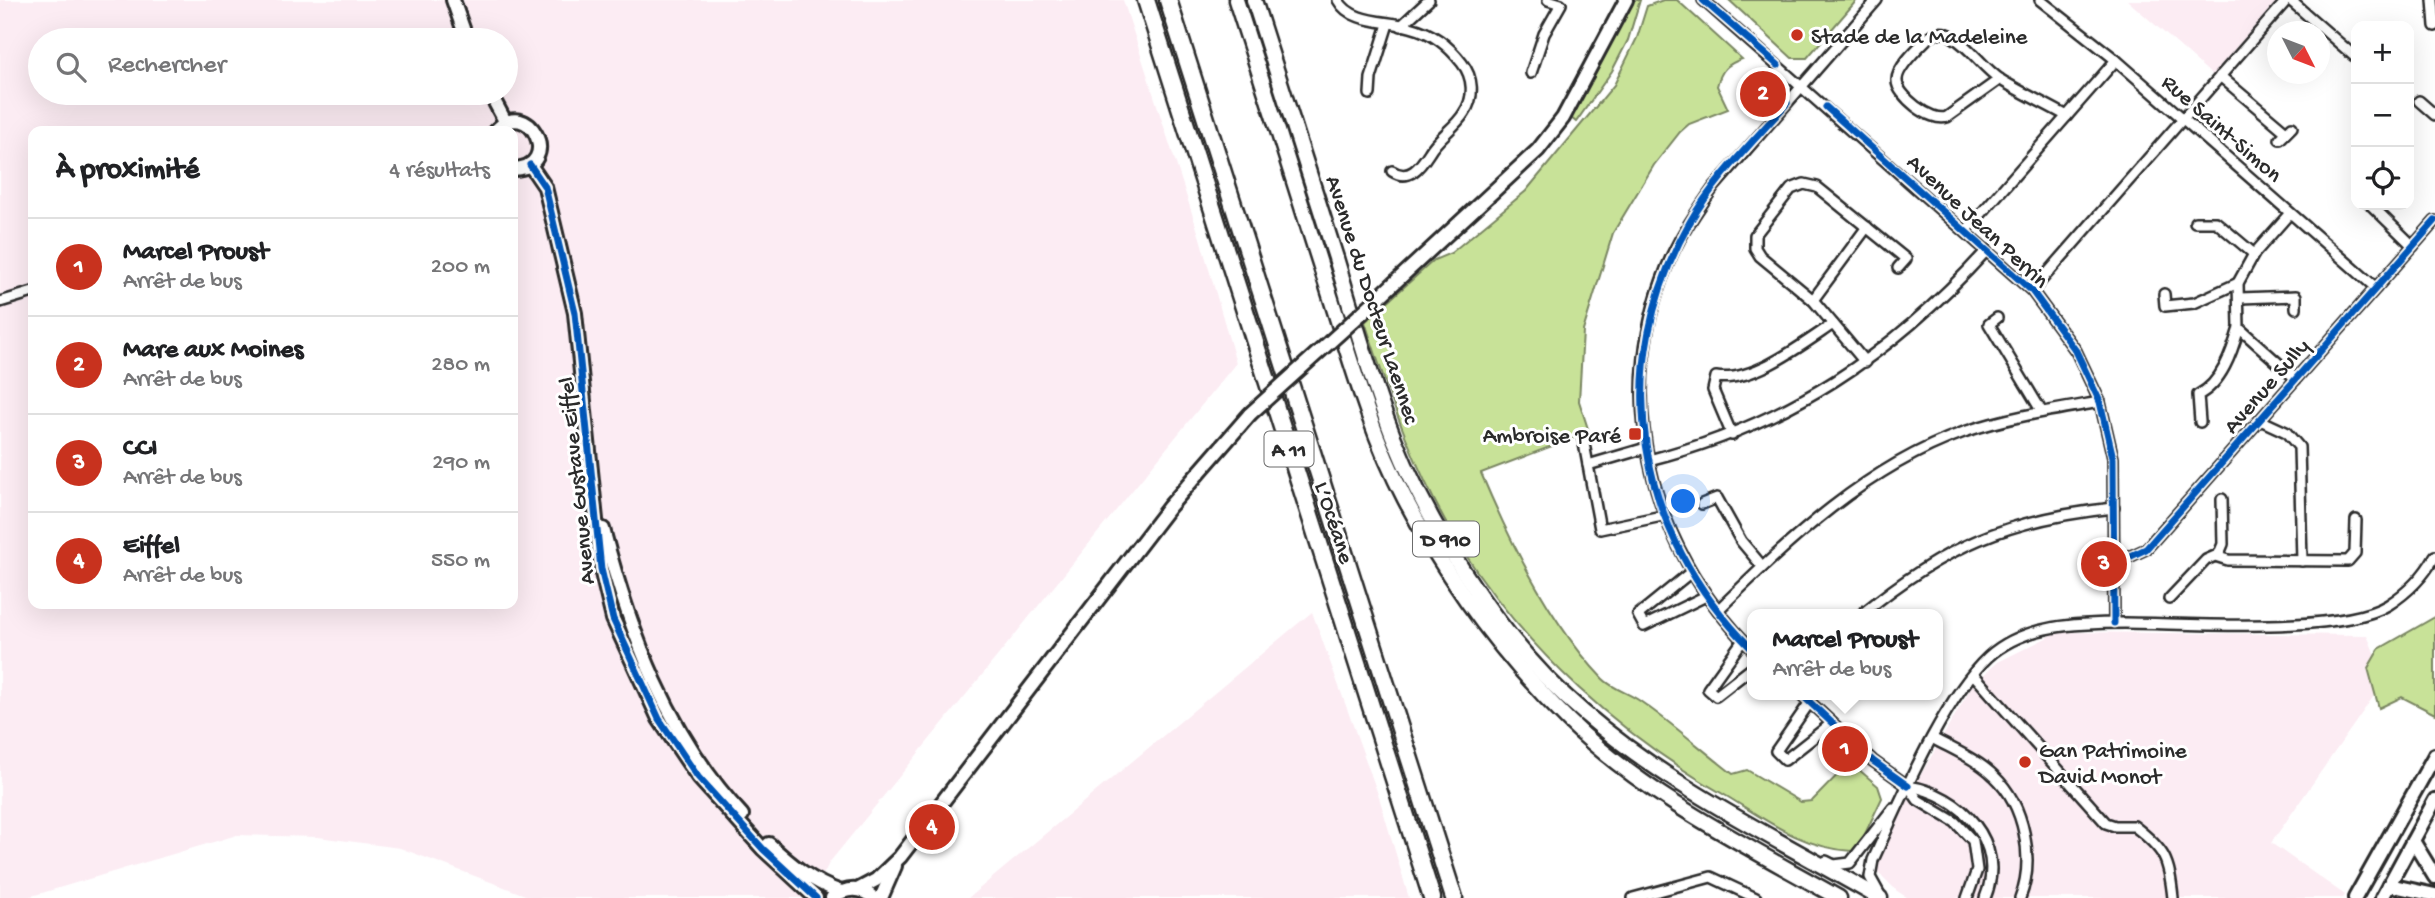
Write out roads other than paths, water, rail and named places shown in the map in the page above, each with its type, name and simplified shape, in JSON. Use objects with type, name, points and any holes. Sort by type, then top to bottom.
[{"type":"highway","name":"L’Océane","points":[[1146,0],[1432,898]]},
{"type":"highway","name":"L’Océane","points":[[1168,0],[1454,898]]},
{"type":"main road","name":"Avenue du Docteur Laennec","points":[[1236,0],[1369,419],[1404,497],[1444,569],[1505,652],[1571,723],[1631,771],[1691,813],[1839,898]]},
{"type":"main road","name":"Avenue du Docteur Laennec","points":[[1255,0],[1383,409],[1417,486],[1457,559],[1517,645],[1581,711],[1641,758],[1880,898]]},
{"type":"street","points":[[453,0],[463,28]]},
{"type":"street","points":[[1338,0],[1343,10],[1439,39],[1450,47],[1470,72],[1472,88],[1464,113],[1441,136],[1423,164],[1412,173],[1398,175],[1392,171]]},
{"type":"street","points":[[1401,26],[1429,0]]},
{"type":"street","points":[[1531,73],[1544,34],[1562,2],[1548,0]]},
{"type":"street","points":[[836,895],[859,889],[876,880],[900,856],[1168,506],[1250,414],[1414,267],[1538,150],[1563,118],[1626,0]]},
{"type":"street","name":"Avenue Jean Perrin","points":[[1703,0],[2032,291],[2076,351],[2100,402],[2113,458],[2114,623]]},
{"type":"street","points":[[1747,644],[1706,596],[1662,516],[1646,448],[1643,383],[1646,341],[1656,298],[1672,256],[1714,187],[1877,0]]},
{"type":"street","name":"Rue Saint-Simon","points":[[2040,0],[2184,118],[2376,288]]},
{"type":"street","points":[[2032,291],[2288,0],[2351,56]]},
{"type":"street","points":[[2433,0],[2435,26]]},
{"type":"street","points":[[1370,93],[1371,78],[1388,24]]},
{"type":"street","points":[[2000,79],[1939,120],[1930,117],[1909,100],[1896,82],[1899,72],[1931,35],[1941,32],[1952,36],[2000,79],[2067,116]]},
{"type":"street","points":[[1966,232],[2116,60]]},
{"type":"street","points":[[2220,76],[2286,133]]},
{"type":"street","points":[[2419,101],[2435,115]]},
{"type":"street","points":[[494,105],[501,126]]},
{"type":"street","points":[[514,126],[528,125],[538,136],[539,152],[530,165],[518,168]]},
{"type":"street","name":"Avenue Gustave Eiffel","points":[[530,165],[545,187],[575,313],[601,569],[613,619],[659,719],[698,777],[728,811],[816,898]]},
{"type":"street","points":[[1865,362],[1813,300],[1760,256],[1755,248],[1755,235],[1791,189],[1804,184],[1817,187],[1906,259],[1898,268]]},
{"type":"street","points":[[2376,210],[2413,246]]},
{"type":"street","points":[[2200,422],[2198,395],[2207,390],[2220,374],[2239,328],[2238,283],[2254,254],[2290,213]]},
{"type":"street","name":"Avenue Sully","points":[[2114,556],[2131,556],[2146,549],[2435,221]]},
{"type":"street","points":[[2194,222],[2216,222],[2254,254]]},
{"type":"street","points":[[1813,300],[1867,227]]},
{"type":"street","points":[[1649,460],[1732,435],[1816,395],[1865,362],[1925,314],[1987,250]]},
{"type":"street","points":[[2164,294],[2165,306],[2194,303],[2238,283]]},
{"type":"street","points":[[0,302],[28,294]]},
{"type":"street","points":[[2240,298],[2296,296],[2296,308]]},
{"type":"street","points":[[1997,318],[1989,324],[2042,412]]},
{"type":"street","points":[[1732,435],[1713,390],[1716,377],[1731,380],[1743,375],[1778,359],[1833,324]]},
{"type":"street","points":[[2239,328],[2296,379]]},
{"type":"street","points":[[1718,610],[1762,566],[1821,515],[1890,466],[1962,433],[2042,412],[2100,402]]},
{"type":"street","points":[[2260,420],[2286,432],[2299,446],[2302,561]]},
{"type":"street","points":[[1583,438],[1600,529],[1662,516]]},
{"type":"street","points":[[1588,465],[1646,448]]},
{"type":"street","name":"Avenue Gustave Eiffel","points":[[593,492],[635,638],[659,691],[708,774],[772,846],[836,895]]},
{"type":"street","points":[[1702,503],[1717,498],[1741,541],[1762,566]]},
{"type":"street","points":[[2218,556],[2223,544],[2222,499]]},
{"type":"street","points":[[1868,609],[1912,574],[1982,537],[2063,513],[2114,508]]},
{"type":"street","points":[[2169,599],[2206,560],[2218,556],[2228,560],[2342,562],[2353,557],[2356,520]]},
{"type":"street","points":[[1880,898],[1871,877],[1873,860],[1908,786],[1960,691],[1989,656],[2059,625],[2333,623],[2386,606],[2424,575],[2435,556]]},
{"type":"street","points":[[1691,572],[1638,615],[1644,625],[1706,596]]},
{"type":"street","points":[[620,617],[635,638]]},
{"type":"street","points":[[1743,640],[1708,689],[1716,696],[1747,672]]},
{"type":"street","points":[[1974,675],[2106,823],[2115,827],[2134,825],[2157,844],[2169,864],[2173,898]]},
{"type":"street","points":[[1808,700],[1908,786],[1918,800],[1955,822],[1973,841],[1977,870],[1967,898]]},
{"type":"street","points":[[1810,702],[1776,751],[1785,760],[1832,723]]},
{"type":"street","points":[[1934,739],[1995,776],[2011,800],[2024,831],[2027,857],[2026,884],[2020,898]]},
{"type":"street","points":[[2355,898],[2435,755]]},
{"type":"street","points":[[1744,820],[1835,865],[1850,863],[1908,786]]},
{"type":"street","points":[[1908,786],[1925,789],[1971,817],[1989,845],[1992,874],[1985,898]]},
{"type":"street","points":[[2382,898],[2435,800]]},
{"type":"street","points":[[2413,841],[2435,877]]},
{"type":"street","points":[[881,898],[900,856]]},
{"type":"street","points":[[1633,898],[1711,877],[1756,898]]},
{"type":"street","points":[[2389,885],[2435,895]]},
{"type":"street","points":[[859,889],[874,898]]},
{"type":"place","name":"Stade de la Madeleine","points":[[1797,35]]},
{"type":"place","name":"Mare aux Moines","points":[[1763,94]]},
{"type":"place","name":"Ambroise Paré","points":[[1635,434]]},
{"type":"place","name":"CCI","points":[[2104,564]]},
{"type":"place","name":"Marcel Proust","points":[[1845,749]]},
{"type":"place","name":"Gan Patrimoine David Monot","points":[[2025,762]]},
{"type":"place","name":"Eiffel","points":[[932,827]]}]
